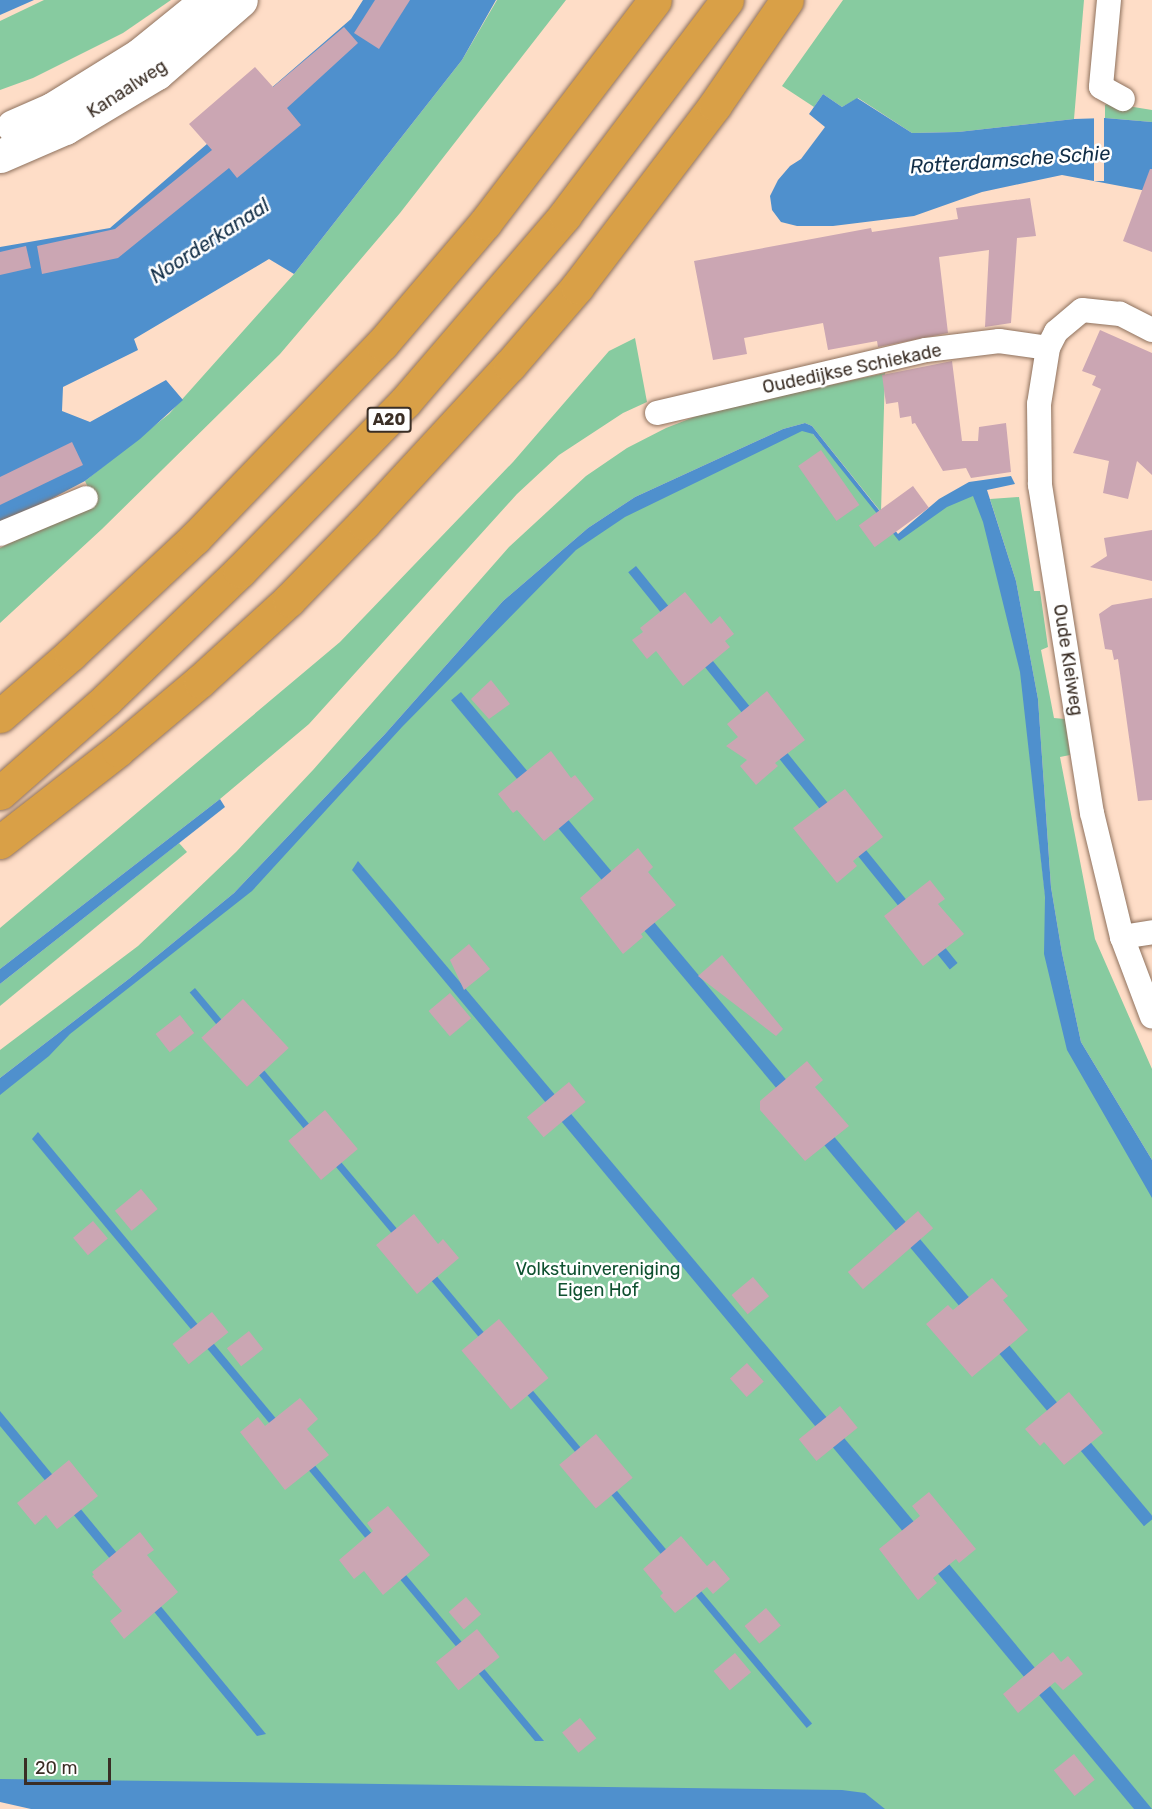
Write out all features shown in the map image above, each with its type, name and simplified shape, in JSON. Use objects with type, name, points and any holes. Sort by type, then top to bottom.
[{"type":"highway","points":[[0,716],[71,654],[195,538],[382,344],[485,223],[583,98],[655,0]]},
{"type":"highway","name":"A20","points":[[0,793],[107,699],[240,571],[405,402],[566,214],[727,0]]},
{"type":"highway","name":"A20","points":[[0,842],[118,750],[200,681],[289,600],[364,523],[510,365],[577,287],[715,105],[788,0]]},
{"type":"main road","name":"Kanaalweg","points":[[0,132],[52,109],[139,55],[207,0]]},
{"type":"main road","name":"Kanaalweg","points":[[0,156],[65,128],[157,73],[240,0]]},
{"type":"street","points":[[1109,0],[1101,87],[1123,99]]},
{"type":"street","name":"Oude Kleiweg","points":[[1152,330],[1120,314],[1082,310],[1056,332],[1048,348],[1039,404],[1040,485],[1092,813],[1122,937],[1152,1017]]},
{"type":"street","name":"Oudedijkse Schiekade","points":[[657,412],[926,351],[999,341],[1048,348]]},
{"type":"street","points":[[0,534],[86,498]]},
{"type":"street","points":[[1122,937],[1152,932]]},
{"type":"green space","points":[[44,0],[171,0],[123,33],[33,78],[0,90],[0,21]]},
{"type":"green space","points":[[497,0],[566,0],[400,213],[280,354],[102,529],[0,623],[0,548],[90,504],[92,496],[85,481],[169,414],[294,274],[462,60]]},
{"type":"green space","points":[[843,0],[1084,0],[1074,119],[958,132],[912,133],[858,98],[842,107],[823,94],[814,107],[782,86]]},
{"type":"green space","points":[[1109,103],[1152,110],[1152,122],[1105,118],[1105,105]]},
{"type":"green space","points":[[635,338],[647,402],[623,413],[559,455],[517,494],[309,724],[220,799],[0,969],[0,928],[340,642],[513,462],[609,351]]},
{"type":"green space","points":[[885,373],[881,512],[812,426],[805,423],[783,429],[635,497],[588,528],[503,601],[385,734],[234,893],[130,978],[0,1078],[0,1050],[138,946],[236,852],[313,770],[509,547],[586,476],[627,448],[666,428],[707,412]]},
{"type":"green space","name":"Volkstuinvereniging Eigen Hof","points":[[807,427],[899,537],[966,489],[983,498],[1021,672],[1051,949],[1075,1053],[1152,1187],[1152,1809],[102,1809],[0,1792],[0,1088],[240,892],[588,534]]},
{"type":"green space","points":[[1019,497],[1034,591],[1040,591],[1048,647],[1041,650],[1054,718],[1065,719],[1070,755],[1060,757],[1095,939],[1152,1069],[1152,1160],[1081,1042],[1062,953],[1051,887],[1038,699],[1016,581],[990,499]]},
{"type":"green space","points":[[179,843],[187,852],[0,1006],[0,984]]},
{"type":"water","points":[[0,0],[34,0],[0,15]]},
{"type":"water","name":"Noorderkanaal","points":[[363,0],[496,0],[462,60],[294,274],[269,259],[134,339],[138,350],[63,387],[62,411],[90,422],[166,380],[183,400],[140,439],[85,481],[0,523],[0,247],[110,228],[351,19]]},
{"type":"water","name":"Rotterdamsche Schie","points":[[823,94],[842,107],[857,98],[912,133],[958,132],[1074,119],[1105,118],[1152,122],[1152,192],[1062,175],[982,192],[914,216],[833,226],[797,226],[781,222],[772,210],[770,196],[778,180],[790,166],[801,159],[825,127],[809,114]]},
{"type":"water","points":[[805,423],[812,426],[898,534],[939,499],[969,482],[1011,476],[1015,484],[987,490],[1016,581],[1038,699],[1051,887],[1062,953],[1081,1042],[1152,1160],[1152,1198],[1067,1050],[1044,954],[1045,897],[1020,672],[983,522],[973,496],[947,507],[899,541],[813,434],[802,431],[625,517],[576,550],[402,727],[252,891],[70,1034],[49,1056],[0,1095],[0,1078],[130,978],[234,893],[385,734],[503,601],[588,528],[635,497],[783,429]]},
{"type":"water","points":[[636,566],[958,963],[950,969],[628,572]]},
{"type":"water","points":[[461,692],[1152,1516],[1152,1519],[1144,1526],[451,700]]},
{"type":"water","points":[[220,799],[225,807],[0,984],[0,969]]},
{"type":"water","points":[[358,861],[871,1470],[1152,1809],[1134,1809],[352,870]]},
{"type":"water","points":[[195,988],[812,1723],[807,1728],[190,992]]},
{"type":"water","points":[[38,1132],[544,1741],[535,1741],[32,1139]]},
{"type":"water","points":[[0,1411],[266,1734],[257,1736],[0,1426]]},
{"type":"water","points":[[0,1779],[842,1790],[865,1793],[885,1809],[31,1809],[0,1802]]},
{"type":"pier","points":[[1094,115],[1104,115],[1104,181],[1094,181]]},
{"type":"building","points":[[375,0],[410,0],[379,49],[354,33]]},
{"type":"building","points":[[344,27],[358,43],[287,108],[301,125],[237,178],[229,168],[118,258],[42,274],[37,246],[115,229],[212,150],[189,124],[255,67],[273,87]]},
{"type":"building","points":[[1150,169],[1152,169],[1152,252],[1123,241]]},
{"type":"building","points":[[1030,198],[1036,236],[1017,238],[1011,323],[985,327],[989,250],[939,257],[948,333],[878,347],[877,341],[828,350],[823,323],[744,338],[747,354],[713,360],[694,261],[871,228],[872,232],[958,219],[956,208]]},
{"type":"building","points":[[26,246],[31,268],[0,275],[0,252]]},
{"type":"building","points":[[1100,330],[1152,353],[1152,475],[1137,461],[1128,499],[1103,493],[1109,461],[1073,453],[1101,389],[1092,385],[1096,376],[1082,371]]},
{"type":"building","points":[[952,361],[962,441],[978,441],[979,427],[1006,423],[1011,472],[971,478],[966,468],[943,471],[915,423],[912,424],[911,416],[900,418],[898,402],[886,404],[882,375]]},
{"type":"building","points":[[72,442],[83,465],[0,505],[0,477]]},
{"type":"building","points":[[821,450],[859,505],[836,521],[798,466]]},
{"type":"building","points":[[913,486],[929,508],[875,547],[859,525]]},
{"type":"building","points":[[1152,530],[1152,581],[1090,567],[1107,556],[1104,538]]},
{"type":"building","points":[[685,592],[711,624],[720,616],[734,634],[725,641],[730,647],[683,686],[656,651],[647,659],[632,640],[643,632],[640,628]]},
{"type":"building","points":[[1152,598],[1152,800],[1138,801],[1118,659],[1114,660],[1112,650],[1105,649],[1099,614],[1112,605]]},
{"type":"building","points":[[491,680],[510,704],[489,719],[471,699]]},
{"type":"building","points":[[767,691],[805,740],[775,763],[778,766],[756,785],[740,766],[747,760],[726,746],[738,737],[727,724]]},
{"type":"building","points":[[551,751],[571,778],[575,775],[594,799],[544,841],[517,810],[513,813],[498,794]]},
{"type":"building","points":[[845,789],[883,837],[853,861],[857,866],[837,883],[793,828]]},
{"type":"building","points":[[638,848],[653,867],[648,872],[676,905],[641,934],[643,937],[623,954],[580,898]]},
{"type":"building","points":[[930,880],[945,899],[938,904],[964,934],[923,966],[884,916]]},
{"type":"building","points":[[469,944],[490,969],[464,990],[450,960]]},
{"type":"building","points":[[722,955],[783,1029],[776,1036],[698,976]]},
{"type":"building","points":[[450,993],[471,1018],[450,1036],[429,1011]]},
{"type":"building","points":[[243,999],[289,1048],[247,1087],[201,1038]]},
{"type":"building","points":[[180,1015],[194,1033],[170,1052],[156,1034]]},
{"type":"building","points":[[807,1061],[823,1080],[815,1087],[849,1126],[805,1161],[760,1110],[760,1101]]},
{"type":"building","points":[[569,1082],[586,1102],[544,1137],[527,1117]]},
{"type":"building","points":[[325,1110],[358,1149],[321,1180],[288,1141]]},
{"type":"building","points":[[141,1189],[158,1209],[132,1231],[115,1211]]},
{"type":"building","points":[[918,1211],[933,1228],[863,1289],[848,1272]]},
{"type":"building","points":[[414,1214],[438,1244],[443,1239],[459,1258],[417,1294],[376,1245]]},
{"type":"building","points":[[93,1221],[108,1239],[88,1255],[73,1238]]},
{"type":"building","points":[[753,1277],[769,1296],[748,1314],[732,1295]]},
{"type":"building","points":[[992,1278],[1008,1296],[1003,1300],[1028,1330],[972,1377],[926,1324],[948,1305],[953,1310]]},
{"type":"building","points":[[212,1312],[228,1332],[189,1364],[172,1344]]},
{"type":"building","points":[[499,1319],[548,1378],[511,1409],[461,1350]]},
{"type":"building","points":[[249,1331],[263,1349],[241,1366],[227,1348]]},
{"type":"building","points":[[747,1363],[764,1382],[747,1397],[730,1378]]},
{"type":"building","points":[[1069,1392],[1103,1433],[1064,1465],[1044,1442],[1040,1446],[1025,1429]]},
{"type":"building","points":[[300,1398],[318,1419],[307,1429],[329,1455],[285,1490],[240,1432],[258,1417],[265,1426]]},
{"type":"building","points":[[840,1406],[858,1428],[816,1461],[799,1439]]},
{"type":"building","points":[[596,1434],[633,1478],[596,1509],[559,1465]]},
{"type":"building","points":[[69,1460],[98,1496],[57,1529],[46,1515],[35,1525],[17,1503]]},
{"type":"building","points":[[929,1492],[976,1549],[959,1563],[956,1559],[933,1578],[937,1583],[918,1600],[879,1549],[920,1516],[912,1506]]},
{"type":"building","points":[[388,1506],[430,1555],[383,1595],[364,1571],[354,1579],[339,1560],[373,1531],[367,1523]]},
{"type":"building","points":[[140,1532],[154,1550],[147,1555],[178,1592],[124,1639],[110,1621],[122,1611],[92,1576],[94,1575],[92,1572]]},
{"type":"building","points":[[681,1536],[707,1566],[714,1560],[730,1579],[713,1594],[707,1587],[675,1613],[660,1596],[663,1593],[643,1569]]},
{"type":"building","points":[[466,1597],[481,1614],[464,1629],[449,1612]]},
{"type":"building","points":[[766,1608],[781,1626],[759,1644],[745,1626]]},
{"type":"building","points":[[477,1629],[500,1657],[458,1690],[436,1662]]},
{"type":"building","points":[[1053,1652],[1061,1662],[1068,1656],[1083,1674],[1063,1690],[1055,1682],[1018,1713],[1003,1694]]},
{"type":"building","points":[[735,1653],[751,1672],[730,1690],[714,1671]]},
{"type":"building","points":[[580,1718],[596,1738],[578,1753],[562,1732]]},
{"type":"building","points":[[1074,1754],[1095,1780],[1075,1796],[1054,1770]]}]
